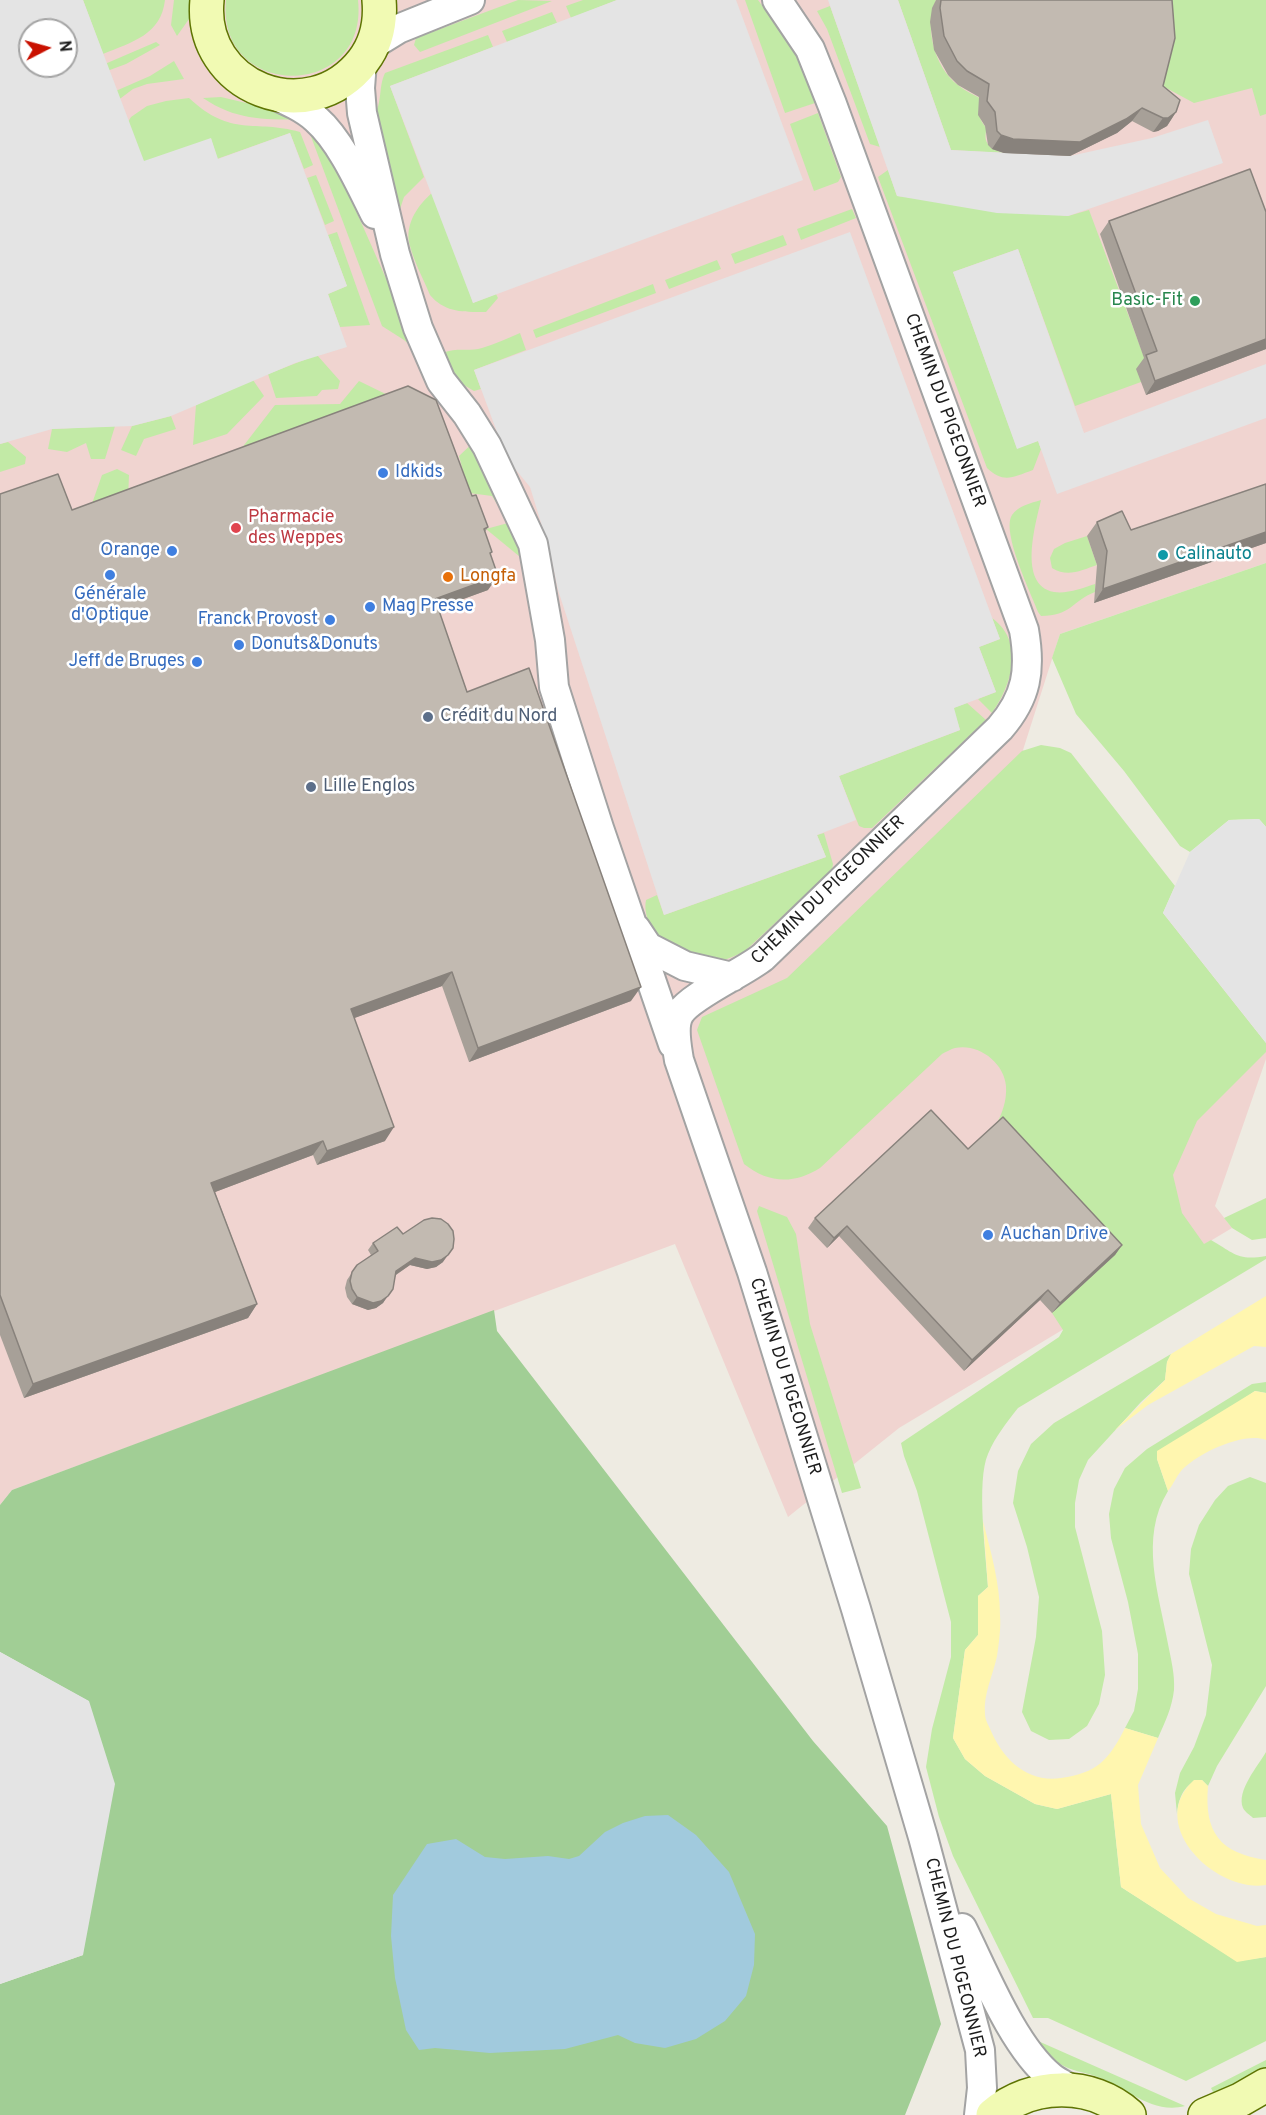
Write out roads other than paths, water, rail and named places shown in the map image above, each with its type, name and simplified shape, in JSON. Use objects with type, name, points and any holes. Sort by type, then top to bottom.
[{"type":"street","points":[[379,0],[379,20],[367,53],[360,88],[362,113],[394,254],[418,328],[441,381],[488,446],[533,544],[550,640],[554,687],[679,1060]]},
{"type":"street","points":[[272,94],[300,96],[318,93],[342,81],[367,53],[398,28],[470,0]]},
{"type":"street","name":"CHEMIN DU PIGEONNIER","points":[[777,0],[810,48],[822,76],[1024,630],[1028,665],[1022,696],[1012,714],[1000,728],[763,957],[746,970],[694,1000],[679,1013],[676,1024],[679,1060],[752,1272],[923,1838],[980,2050],[982,2088],[979,2115]]},
{"type":"street","points":[[207,1],[210,35],[224,62],[245,82],[299,106],[325,128],[365,194],[394,254]]},
{"type":"street","points":[[630,918],[648,947],[685,966],[732,977]]},
{"type":"street","name":"CHEMIN DU PIGEONNIER","points":[[923,1838],[948,1901],[1017,2037],[1051,2077],[1071,2090]]},
{"type":"street","points":[[1205,2115],[1240,2100],[1266,2085]]},
{"type":"street","points":[[993,2115],[1012,2102],[1041,2091],[1071,2090],[1092,2094],[1121,2109],[1144,2115]]},
{"type":"water","points":[[668,1815],[696,1835],[729,1872],[755,1934],[754,1965],[746,1996],[725,2021],[696,2039],[665,2048],[635,2043],[618,2035],[565,2049],[490,2053],[435,2048],[419,2050],[406,2030],[395,1978],[391,1936],[393,1895],[427,1844],[456,1839],[485,1857],[505,1859],[548,1856],[569,1859],[579,1856],[605,1832],[623,1823],[645,1816]]},
{"type":"place","name":"Basic-Fit","points":[[1195,301]]},
{"type":"place","name":"Idkids","points":[[383,473]]},
{"type":"place","name":"Pharmacie des Weppes","points":[[236,528]]},
{"type":"place","name":"Orange","points":[[172,551]]},
{"type":"place","name":"Calinauto","points":[[1163,555]]},
{"type":"place","name":"Générale d'Optique","points":[[110,575]]},
{"type":"place","name":"Longfa","points":[[448,577]]},
{"type":"place","name":"Mag Presse","points":[[370,607]]},
{"type":"place","name":"Franck Provost","points":[[330,620]]},
{"type":"place","name":"Donuts&Donuts","points":[[239,645]]},
{"type":"place","name":"Jeff de Bruges","points":[[197,662]]},
{"type":"place","name":"Crédit du Nord","points":[[428,717]]},
{"type":"place","name":"Lille Englos","points":[[311,787]]},
{"type":"place","name":"Auchan Drive","points":[[988,1235]]}]
